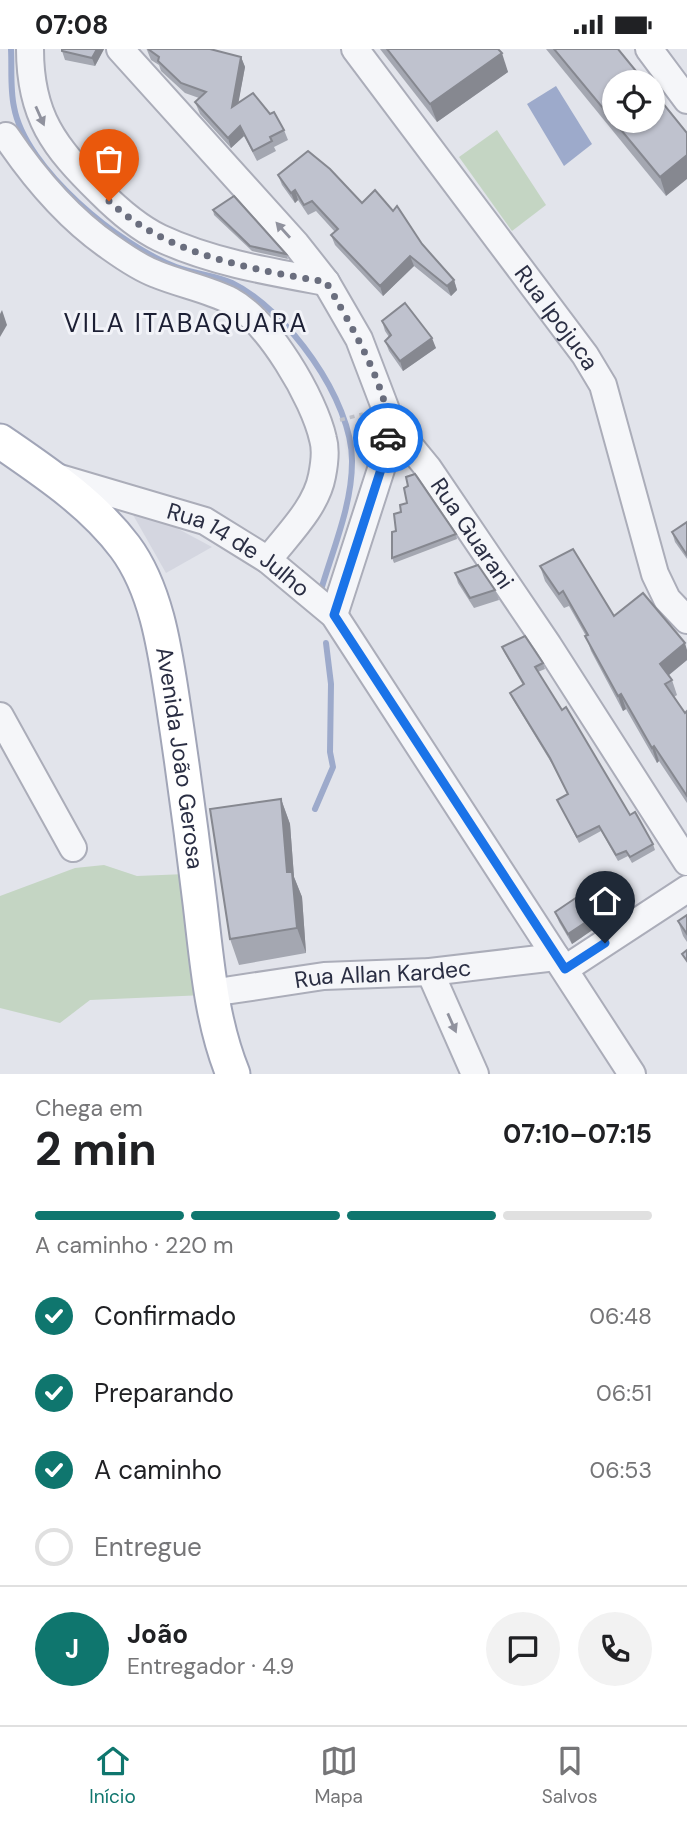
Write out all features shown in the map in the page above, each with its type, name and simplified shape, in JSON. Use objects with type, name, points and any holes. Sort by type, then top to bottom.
[{"type":"main road","name":"Avenida João Gerosa","points":[[0,441],[51,476],[104,522],[119,541],[151,602],[166,657],[186,784],[211,993],[222,1046],[233,1074]]},
{"type":"street","points":[[30,49],[30,76],[35,105],[48,132],[77,176],[124,215],[158,237],[201,254],[326,282]]},
{"type":"street","name":"Rua Guarani","points":[[120,49],[296,244],[326,282],[359,339],[391,423],[428,468],[548,645],[687,862]]},
{"type":"street","name":"Rua Ipojuca","points":[[355,49],[585,355],[603,385],[655,574],[667,599],[687,620]]},
{"type":"street","points":[[649,49],[687,100]]},
{"type":"street","points":[[6,136],[26,166],[69,211],[110,247],[152,273],[229,301],[251,314],[273,339],[313,411],[324,441],[322,478],[307,510],[268,560]]},
{"type":"street","points":[[69,211],[77,176]]},
{"type":"street","points":[[334,615],[384,460],[391,423]]},
{"type":"street","name":"Rua 14 de Julho","points":[[51,476],[205,521],[268,560],[334,615],[632,1074]]},
{"type":"street","points":[[0,716],[73,848]]},
{"type":"street","points":[[560,963],[687,889]]},
{"type":"street","name":"Rua Allan Kardec","points":[[211,993],[324,975],[430,972],[560,963]]},
{"type":"street","points":[[430,972],[475,1074]]},
{"type":"shaded area","points":[[141,509],[212,547],[166,573],[132,513]]},
{"type":"green space","points":[[497,130],[546,205],[512,231],[459,157]]},
{"type":"green space","points":[[104,865],[137,876],[186,874],[205,995],[90,1000],[60,1023],[0,1008],[0,896],[75,868]]},
{"type":"water","points":[[556,86],[592,144],[564,166],[527,104]]},
{"type":"building","points":[[62,49],[97,49],[92,58]]},
{"type":"building","points":[[148,49],[210,49],[241,57],[232,107],[253,93],[270,114],[274,112],[284,130],[270,137],[272,141],[253,151],[240,126],[228,138],[195,102],[206,92],[181,83],[158,61],[159,57]]},
{"type":"building","points":[[387,49],[498,49],[502,53],[430,104]]},
{"type":"building","points":[[554,49],[618,49],[635,70],[602,70],[602,107]]},
{"type":"building","points":[[665,106],[687,133],[687,155],[660,177],[624,133],[665,133]]},
{"type":"building","points":[[308,151],[330,169],[362,203],[375,190],[393,211],[397,206],[422,244],[454,280],[447,286],[410,256],[380,286],[331,235],[338,229],[312,201],[304,205],[295,190],[291,193],[278,175]]},
{"type":"building","points":[[234,196],[286,254],[250,246],[213,210]]},
{"type":"building","points":[[405,303],[432,338],[400,361],[385,341],[391,335],[382,321]]},
{"type":"building","points":[[415,474],[456,534],[392,558],[392,532],[396,531],[394,514],[401,512],[400,505],[407,503],[404,488],[408,486],[406,477]]},
{"type":"building","points":[[687,522],[687,555],[672,532]]},
{"type":"building","points":[[573,549],[614,616],[643,593],[685,643],[660,664],[672,680],[665,684],[685,713],[687,711],[687,796],[654,746],[652,748],[621,694],[618,696],[563,591],[559,594],[540,566]]},
{"type":"building","points":[[478,565],[495,590],[470,598],[455,573]]},
{"type":"building","points":[[525,636],[543,663],[535,667],[562,710],[566,707],[630,815],[635,812],[653,844],[630,857],[626,851],[616,855],[599,826],[577,837],[557,800],[568,794],[550,758],[510,693],[524,684],[502,647]]},
{"type":"building","points":[[281,799],[287,872],[292,872],[297,928],[230,939],[210,809]]},
{"type":"building","points":[[586,891],[601,912],[568,934],[555,912]]},
{"type":"building","points":[[687,915],[687,934],[678,921]]},
{"type":"waterway","points":[[11,49],[13,100],[22,131],[55,179],[103,223],[153,257],[176,267],[225,280],[253,296],[274,313],[294,335],[329,385],[349,438],[352,462],[345,511],[321,590]]},
{"type":"waterway","points":[[315,809],[333,767],[330,752],[331,684],[326,643]]},
{"type":"way so far","points":[[109,201],[124,215],[158,237],[201,254],[285,275],[326,282],[359,339],[391,423],[388,438]]},
{"type":"district","name":"VILA ITABAQUARA","points":[[186,323]]},
{"type":"route","points":[[388,438],[384,460],[334,615],[565,969],[605,943]]}]
